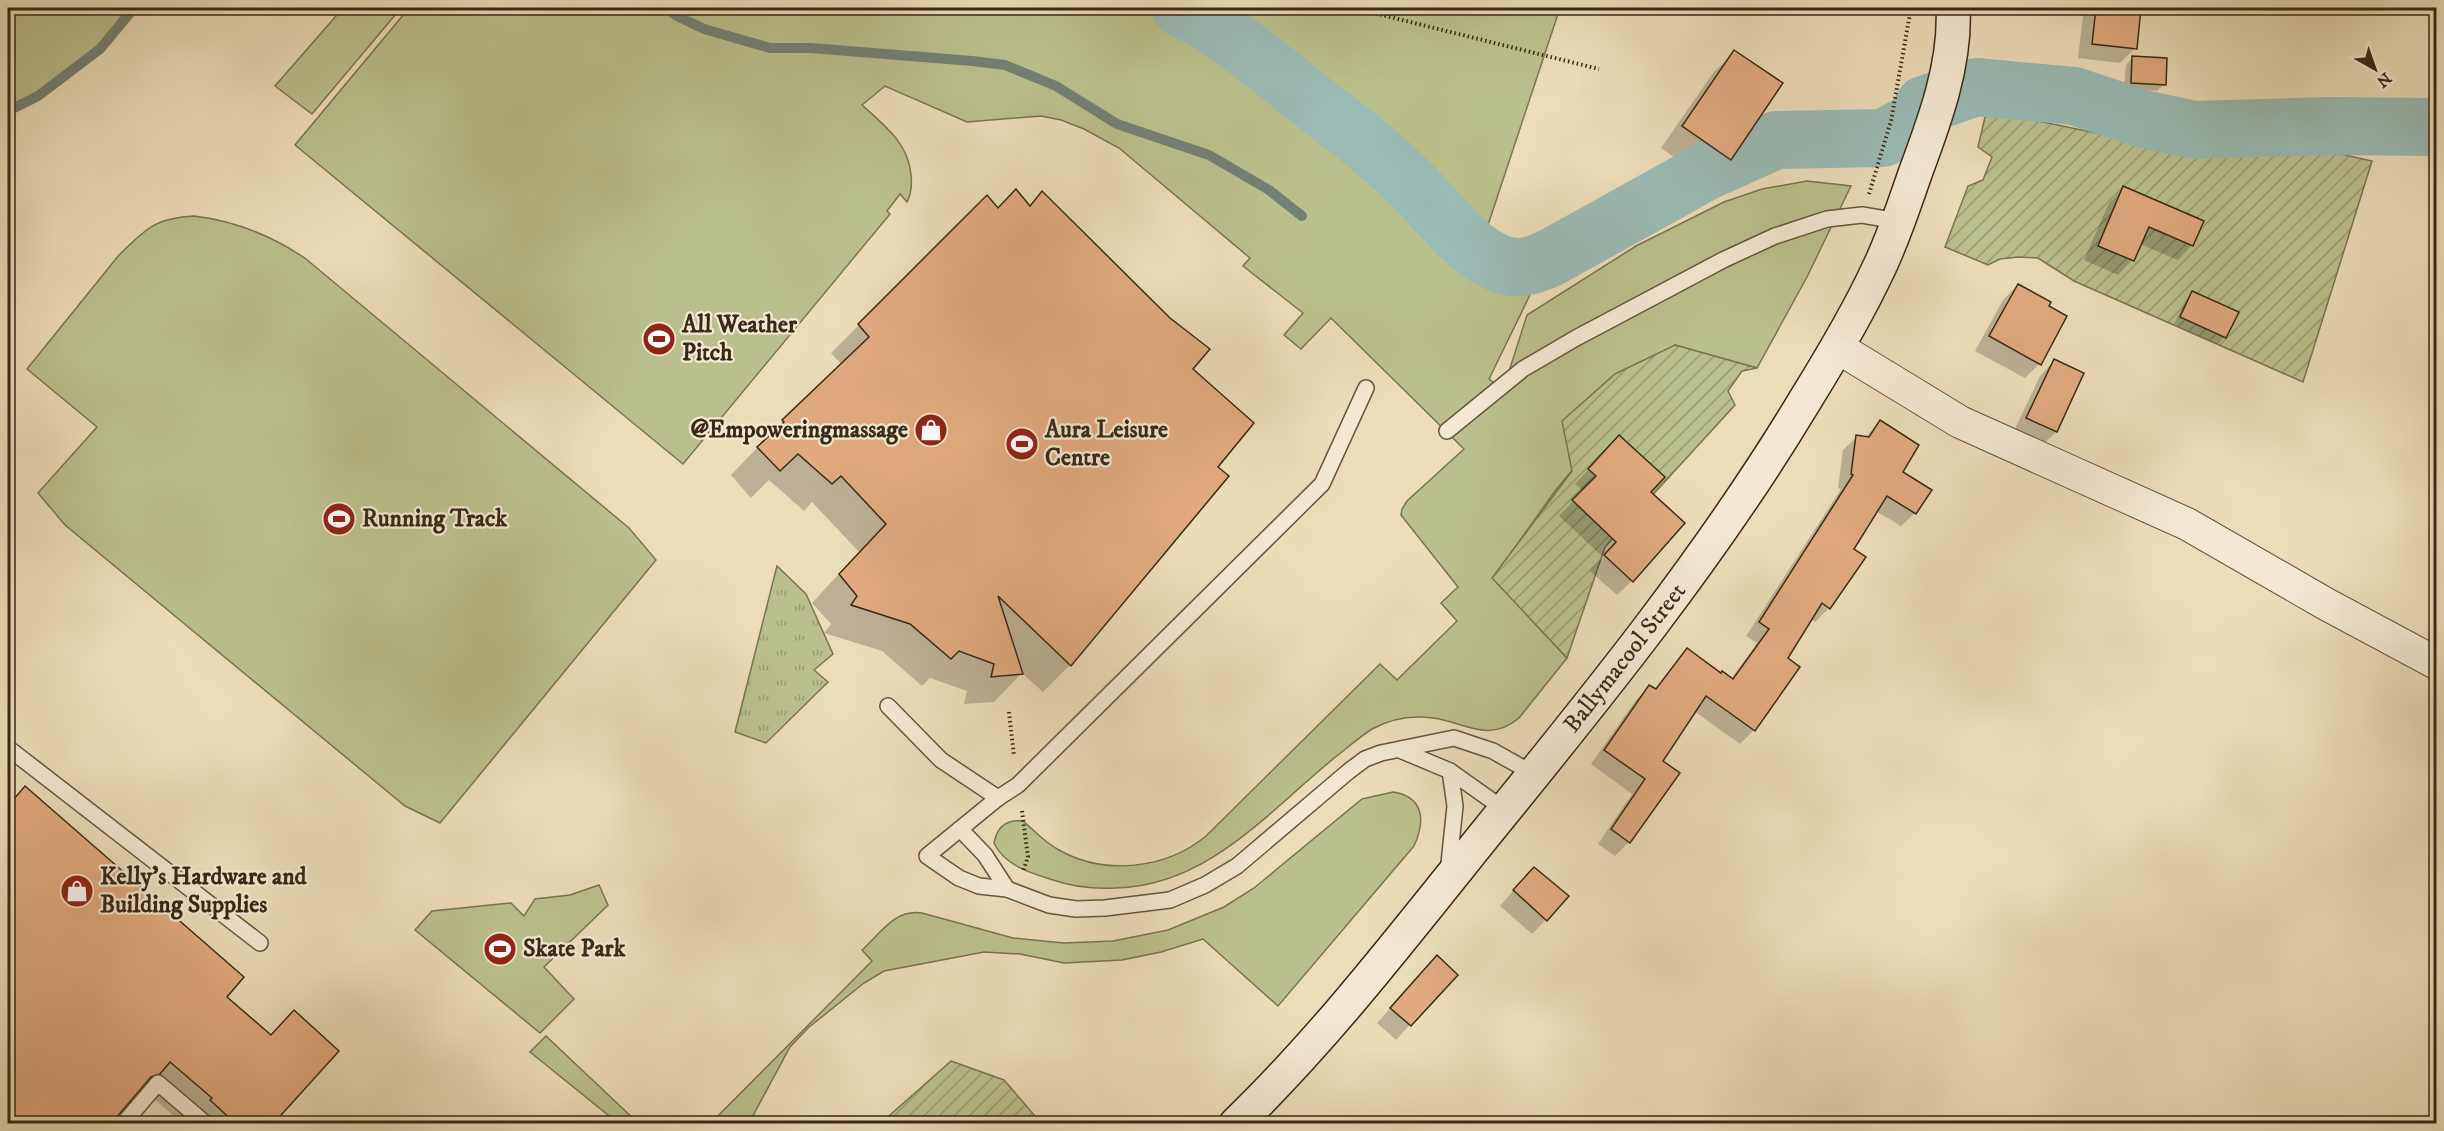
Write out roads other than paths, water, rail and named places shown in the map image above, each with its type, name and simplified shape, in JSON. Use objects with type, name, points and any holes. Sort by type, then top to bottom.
[{"type":"main road","points":[[1943,90],[1953,30],[1953,8]]},
{"type":"main road","points":[[1943,90],[1965,30],[1976,8]]},
{"type":"main road","name":"Ballymacool Street","points":[[1236,1124],[1331,1022],[1447,882],[1668,605],[1726,524],[1785,434],[1837,348],[1877,272],[1898,221],[1943,90]]},
{"type":"street","points":[[1837,348],[1960,422],[2187,524],[2326,604],[2436,663]]},
{"type":"lane","points":[[1447,431],[1523,369],[1576,338],[1744,250],[1775,236],[1827,219],[1862,215],[1898,221]]},
{"type":"lane","points":[[1366,388],[1322,484],[1018,785],[998,798],[927,856],[959,878],[979,886],[1011,891],[1049,905],[1076,909],[1135,906],[1170,900],[1205,885],[1236,866],[1365,759],[1454,738],[1493,751],[1534,774]]},
{"type":"lane","points":[[888,706],[941,760],[998,798]]},
{"type":"lane","points":[[1400,750],[1450,771],[1505,810]]},
{"type":"lane","points":[[8,757],[12,751],[260,943]]},
{"type":"lane","points":[[1447,882],[1455,806],[1450,771]]},
{"type":"lane","points":[[960,829],[985,855],[1011,891]]},
{"type":"lane","points":[[123,1124],[158,1083],[206,1124]]},
{"type":"waterway","points":[[8,111],[38,96],[100,49],[134,8]]},
{"type":"waterway","points":[[666,8],[704,29],[770,48],[811,48],[1005,65],[1056,86],[1117,124],[1209,155],[1269,190],[1302,216]]},
{"type":"waterway","points":[[1181,8],[1242,46],[1371,148],[1398,171],[1473,248],[1498,263],[1512,267],[1531,265],[1550,258],[1707,171],[1776,140],[1883,138],[1914,122],[1924,105],[1976,87],[2074,96],[2143,119],[2195,130],[2328,126],[2436,127]]},
{"type":"place","name":"All Weather Pitch","points":[[659,339]]},
{"type":"place","name":"@Empoweringmassage","points":[[931,430]]},
{"type":"place","name":"Aura Leisure Centre","points":[[1022,444]]},
{"type":"place","name":"Running Track","points":[[339,519]]},
{"type":"place","name":"Kelly's Hardware and Building Supplies","points":[[77,891]]},
{"type":"place","name":"Skate Park","points":[[500,949]]}]
